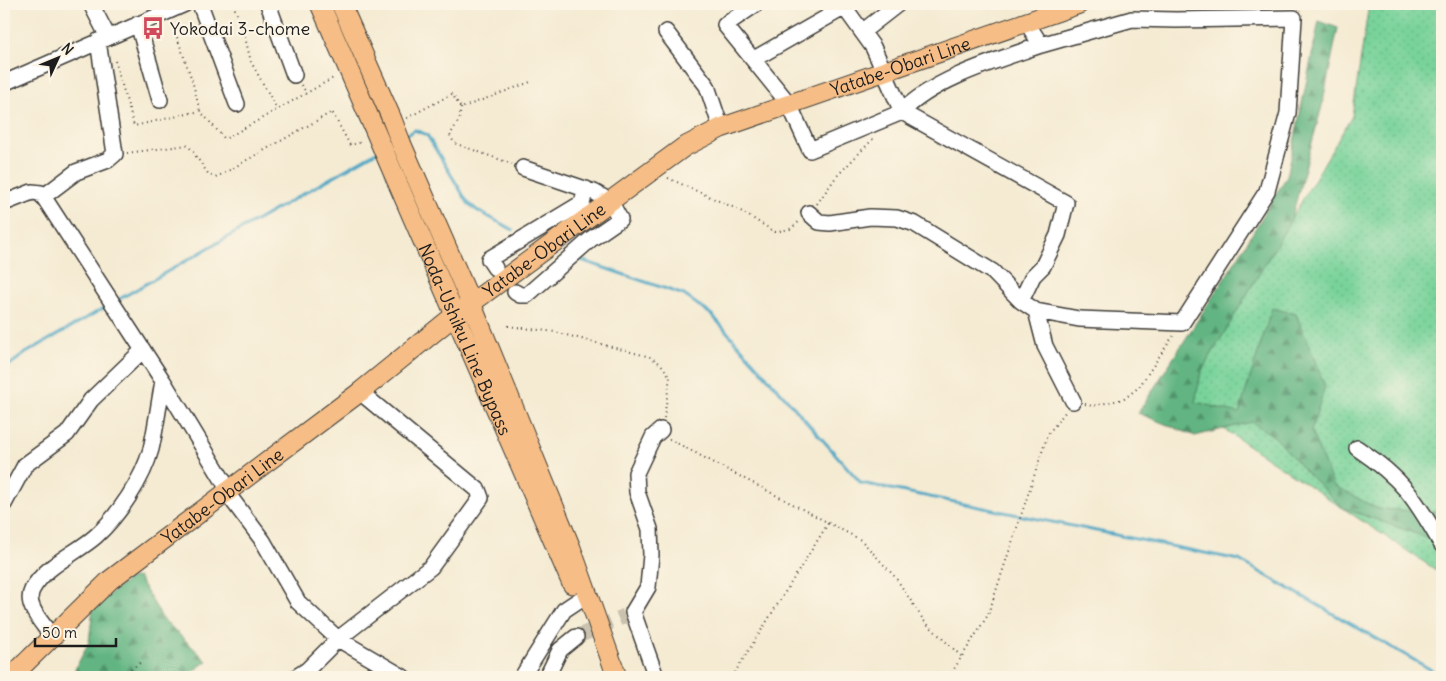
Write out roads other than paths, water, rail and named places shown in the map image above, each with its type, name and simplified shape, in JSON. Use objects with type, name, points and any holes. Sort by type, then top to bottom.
[{"type":"main road","name":"Noda-Ushiku Line Bypass","points":[[320,4],[370,133],[385,154],[579,600],[609,677]]},
{"type":"main road","name":"Noda-Ushiku Line Bypass","points":[[341,4],[396,119],[402,145],[471,303],[572,548],[616,677]]},
{"type":"main road","name":"Yatabe-Obari Line","points":[[15,675],[110,580],[360,392],[455,315],[684,147],[720,128],[1079,4]]},
{"type":"street","points":[[44,197],[76,172],[108,160],[115,154],[103,39],[91,4]]},
{"type":"street","points":[[4,83],[185,4]]},
{"type":"street","points":[[200,4],[236,104]]},
{"type":"street","points":[[268,4],[294,75]]},
{"type":"street","points":[[756,4],[725,25],[790,104],[810,150],[902,112],[914,99],[936,87],[1041,45],[1132,19],[1294,18],[1288,113],[1267,191],[1182,323],[1079,319],[1036,311],[1021,301],[993,272],[915,224],[897,218],[870,217],[830,223],[819,222],[810,213]]},
{"type":"street","points":[[862,32],[898,4]]},
{"type":"street","points":[[754,59],[843,6],[873,47],[902,112],[1066,203],[1058,235],[1043,266],[1033,276],[1021,301]]},
{"type":"street","points":[[1026,23],[1041,45]]},
{"type":"street","points":[[138,24],[160,100]]},
{"type":"street","points":[[666,32],[707,86],[720,128]]},
{"type":"street","points":[[515,292],[520,295],[528,295],[590,238],[620,219],[610,202],[586,190],[523,168]]},
{"type":"street","points":[[495,268],[489,259],[582,203],[586,190]]},
{"type":"street","points":[[4,203],[32,192],[41,193],[163,381],[219,474],[227,493],[263,541],[298,602],[338,639],[403,677]]},
{"type":"street","points":[[1036,311],[1045,346],[1073,402]]},
{"type":"street","points":[[4,504],[25,466],[66,434],[92,400],[143,350]]},
{"type":"street","points":[[52,636],[31,606],[31,592],[42,577],[97,535],[119,509],[139,476],[150,449],[163,381]]},
{"type":"street","points":[[296,677],[307,670],[338,639],[431,567],[481,498],[478,490],[360,392]]},
{"type":"street","points":[[656,677],[629,614],[648,587],[651,555],[650,529],[637,492],[636,473],[653,438],[661,430]]},
{"type":"street","points":[[1356,448],[1384,466],[1403,484],[1418,503],[1442,545]]},
{"type":"street","points":[[522,677],[564,610],[579,600]]},
{"type":"street","points":[[547,677],[560,650],[576,637]]},
{"type":"waterway","points":[[405,136],[415,130],[427,135],[468,203],[478,211],[513,230]]},
{"type":"waterway","points":[[116,301],[378,151]]},
{"type":"waterway","points":[[581,260],[684,295],[712,315],[861,483],[1239,560],[1442,676]]},
{"type":"waterway","points":[[4,369],[26,353],[109,305]]},
{"type":"tunnel","points":[[576,637],[625,616]]},
{"type":"place","name":"Yokodai 3-chome","points":[[153,28]]}]
